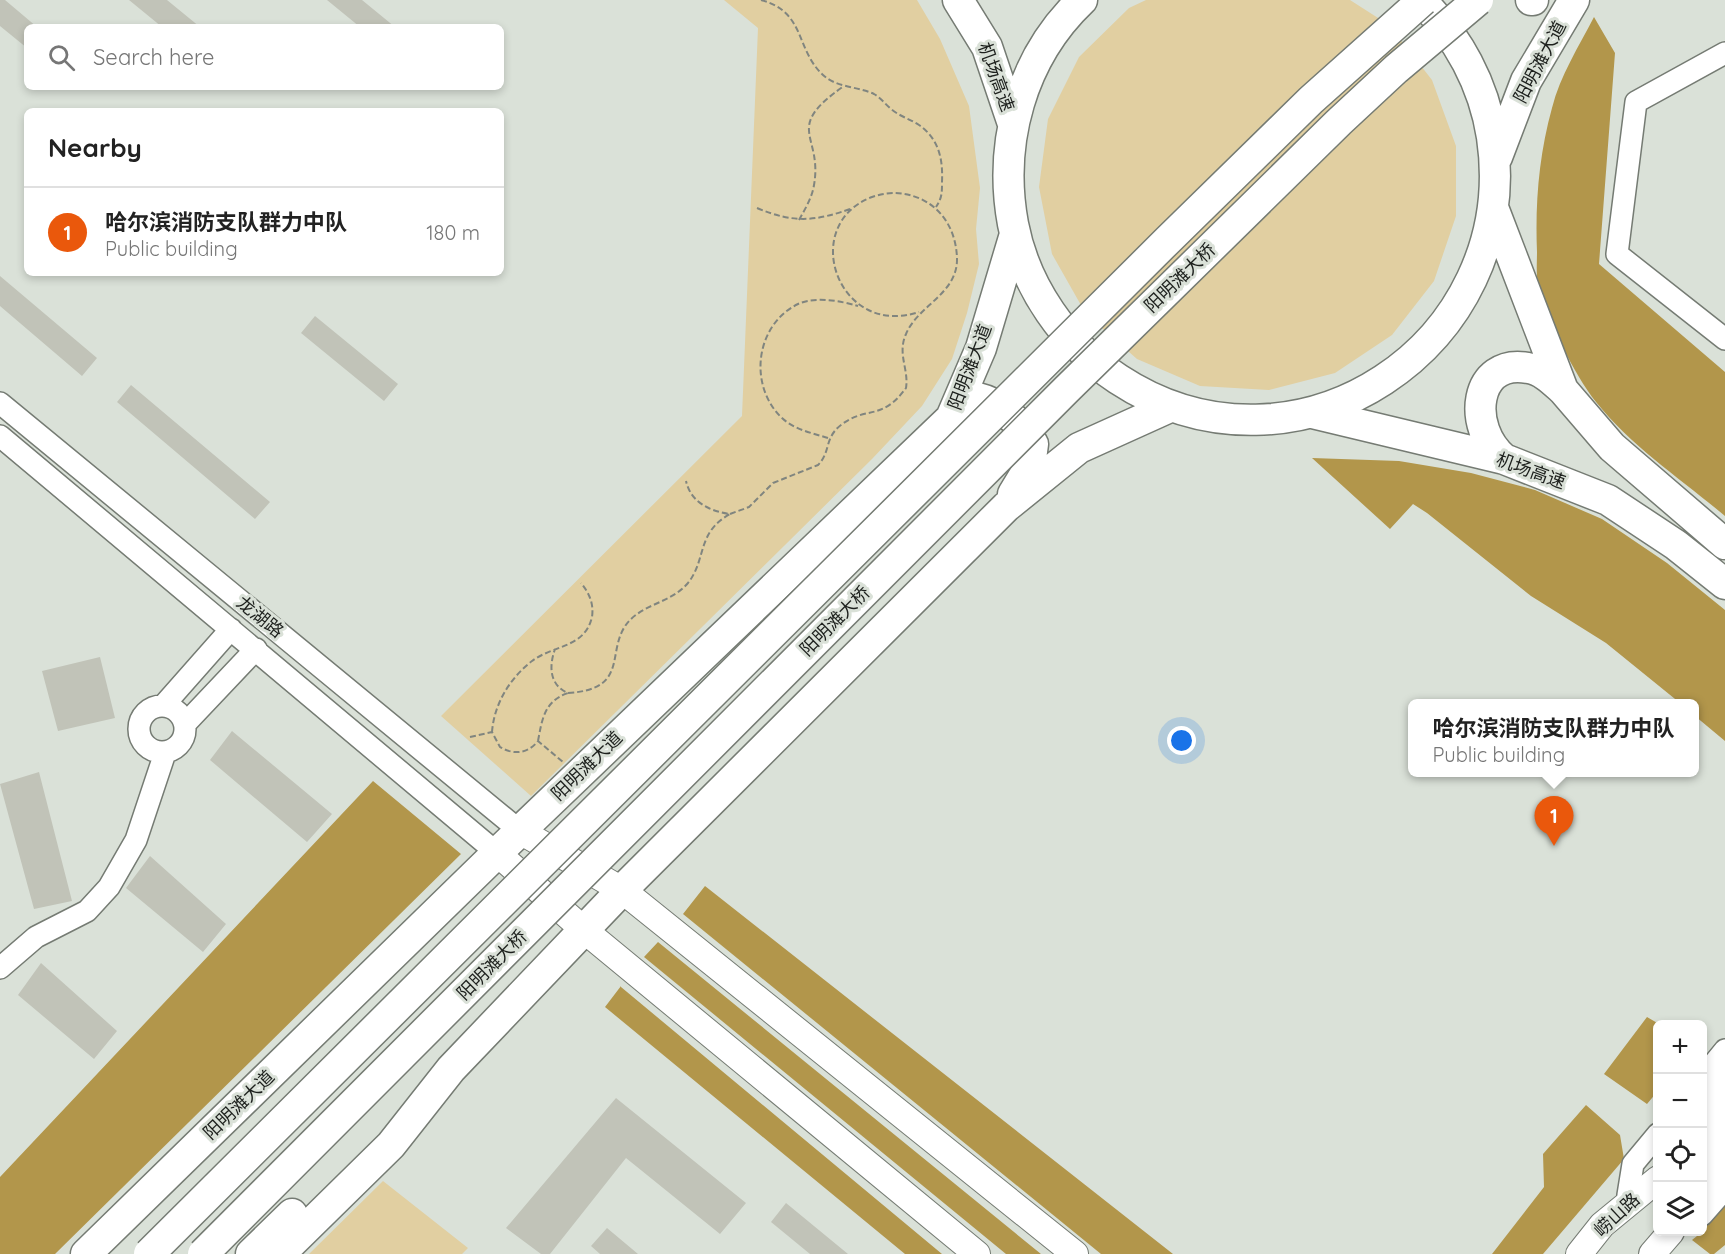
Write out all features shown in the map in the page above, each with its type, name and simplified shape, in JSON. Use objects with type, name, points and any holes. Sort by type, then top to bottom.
[{"type":"highway","name":"机场高速","points":[[958,0],[987,47],[1013,124]]},
{"type":"highway","points":[[1082,0],[1052,35],[1035,63],[1022,93],[1013,124],[1008,179],[1015,234],[1033,281],[1047,308],[1072,340],[1101,368],[1135,390],[1172,406],[1206,416],[1242,420],[1277,419],[1312,412],[1346,401],[1378,385],[1408,364],[1434,339],[1456,310],[1473,279],[1486,245],[1494,210],[1496,160],[1490,120],[1477,81],[1458,45],[1422,0]]},
{"type":"highway","name":"阳明滩大桥","points":[[149,1254],[1167,241],[1311,100],[1422,0]]},
{"type":"highway","name":"阳明滩大桥","points":[[203,1254],[1066,390],[1339,122],[1396,69],[1479,0]]},
{"type":"highway","name":"阳明滩大道","points":[[1496,160],[1526,81],[1574,0]]},
{"type":"highway","points":[[1494,210],[1563,390]]},
{"type":"highway","name":"阳明滩大道","points":[[86,1254],[497,853],[951,418],[981,348],[1015,234]]},
{"type":"highway","points":[[1504,459],[1486,440],[1478,413],[1488,384],[1499,373],[1516,367],[1530,368],[1548,376],[1612,447],[1725,544]]},
{"type":"highway","points":[[951,418],[978,398],[993,402],[1019,423],[1034,444],[1030,466],[1006,507]]},
{"type":"highway","points":[[251,1254],[280,1240],[391,1145],[451,1069],[622,890],[1006,507],[1079,448],[1172,406]]},
{"type":"highway","name":"机场高速","points":[[1312,412],[1504,459],[1608,500],[1676,545],[1725,584]]},
{"type":"highway","points":[[113,1254],[322,1047],[429,919]]},
{"type":"main road","points":[[520,831],[622,890],[1075,1254]]},
{"type":"main road","points":[[497,853],[584,930],[977,1254]]},
{"type":"main road","points":[[1707,1100],[1725,1078]]},
{"type":"main road","points":[[1707,1129],[1725,1107]]},
{"type":"main road","points":[[1707,1158],[1725,1137]]},
{"type":"main road","points":[[1602,1225],[1653,1166]]},
{"type":"main road","points":[[1707,1188],[1725,1167]]},
{"type":"main road","name":"崂山路","points":[[1579,1254],[1602,1225],[1654,1182]]},
{"type":"street","points":[[1725,53],[1636,102],[1617,254],[1725,339]]},
{"type":"street","name":"龙湖路","points":[[0,403],[520,831]]},
{"type":"street","name":"龙湖路","points":[[0,436],[497,853]]},
{"type":"street","points":[[231,629],[163,706],[145,714],[139,733],[145,745],[165,753],[178,747],[182,741],[185,724],[256,650]]},
{"type":"street","points":[[163,706],[175,710],[185,724]]},
{"type":"street","points":[[0,968],[36,937],[87,911],[109,887],[136,840],[165,753]]},
{"type":"street","points":[[1705,1074],[1725,1050]]},
{"type":"street","points":[[1628,1195],[1633,1164],[1653,1140]]},
{"type":"street","points":[[1707,1210],[1725,1190]]},
{"type":"path","points":[[761,0],[777,7],[794,21],[818,69],[828,78],[880,98],[890,109],[920,126],[935,142],[943,165],[942,196],[936,207]]},
{"type":"path","points":[[799,220],[814,184],[814,159],[808,132],[811,119],[817,107],[844,86]]},
{"type":"path","points":[[580,583],[587,590],[592,604],[590,625],[578,640],[538,657],[515,676],[499,704],[492,732],[500,747],[508,752],[525,751],[538,741],[541,719],[547,707],[568,693],[594,687],[608,676],[615,663],[619,639],[625,626],[637,614],[676,595],[688,582],[710,532],[721,519],[749,507],[773,483],[818,465],[824,457],[828,438],[855,417],[887,408],[906,388],[901,349],[906,334],[919,312],[940,298],[957,265],[952,231],[936,207],[914,196],[893,192],[873,196],[846,216],[836,235],[833,257],[839,281],[859,307]]},
{"type":"path","points":[[757,208],[799,220],[833,216],[856,207]]},
{"type":"path","points":[[828,438],[797,428],[782,418],[766,393],[761,379],[759,356],[770,331],[796,305],[822,301],[859,307],[877,315],[890,316],[919,312]]},
{"type":"path","points":[[686,481],[690,492],[699,502],[711,510],[730,514]]},
{"type":"path","points":[[555,649],[550,664],[552,675],[558,686],[568,693]]},
{"type":"path","points":[[470,737],[492,732]]},
{"type":"path","points":[[538,741],[579,775]]},
{"type":"shaded area","points":[[724,0],[917,0],[940,39],[969,106],[980,188],[976,229],[979,264],[967,313],[952,359],[922,406],[872,459],[531,796],[441,716],[742,416],[758,28]]},
{"type":"shaded area","points":[[1146,0],[1350,0],[1389,25],[1432,80],[1456,146],[1456,216],[1434,281],[1392,335],[1335,373],[1269,390],[1200,386],[1137,359],[1086,314],[1052,254],[1039,187],[1048,119],[1079,57],[1129,8]]},
{"type":"shaded area","points":[[1594,17],[1615,53],[1599,264],[1725,372],[1725,516],[1625,434],[1596,402],[1562,345],[1547,313],[1538,284],[1537,197],[1548,126],[1560,84]]},
{"type":"shaded area","points":[[1312,458],[1399,461],[1471,473],[1535,490],[1602,519],[1667,563],[1725,610],[1725,741],[1699,719],[1699,699],[1675,699],[1606,643],[1531,596],[1413,504],[1390,529]]},
{"type":"shaded area","points":[[373,781],[461,854],[55,1254],[0,1254],[0,1177]]},
{"type":"shaded area","points":[[705,886],[1173,1254],[1101,1254],[683,914]]},
{"type":"shaded area","points":[[658,942],[1041,1254],[1006,1254],[644,957]]},
{"type":"shaded area","points":[[621,986],[942,1254],[905,1254],[605,1007]]},
{"type":"shaded area","points":[[1647,1017],[1653,1020],[1653,1097],[1647,1104],[1604,1074]]},
{"type":"shaded area","points":[[1586,1105],[1620,1135],[1624,1159],[1543,1254],[1492,1254],[1544,1187],[1543,1154]]},
{"type":"shaded area","points":[[383,1181],[468,1248],[462,1254],[309,1254]]},
{"type":"shaded area","points":[[1725,1201],[1725,1245],[1714,1254],[1710,1254],[1692,1240],[1697,1236],[1707,1236],[1707,1225]]},
{"type":"building","points":[[0,0],[5,0],[33,24],[24,24],[24,46],[0,26]]},
{"type":"building","points":[[129,0],[167,0],[196,24],[158,24]]},
{"type":"building","points":[[327,0],[362,0],[391,24],[356,24]]},
{"type":"building","points":[[0,276],[97,358],[82,376],[0,306]]},
{"type":"building","points":[[315,316],[398,384],[384,401],[301,333]]},
{"type":"building","points":[[131,385],[270,502],[255,519],[117,402]]},
{"type":"building","points":[[100,657],[115,718],[58,731],[42,671]]},
{"type":"building","points":[[232,731],[332,814],[307,842],[210,760]]},
{"type":"building","points":[[39,772],[72,901],[34,909],[0,784]]},
{"type":"building","points":[[150,856],[226,924],[203,952],[126,888]]},
{"type":"building","points":[[41,963],[117,1031],[94,1059],[18,995]]},
{"type":"building","points":[[616,1098],[746,1203],[720,1234],[626,1158],[550,1254],[541,1254],[506,1228]]},
{"type":"building","points":[[786,1203],[848,1254],[810,1254],[771,1222]]},
{"type":"building","points":[[607,1228],[638,1254],[600,1254],[591,1246]]},
{"type":"place","name":"哈尔滨消防支队群力中队","points":[[1554,846]]}]
